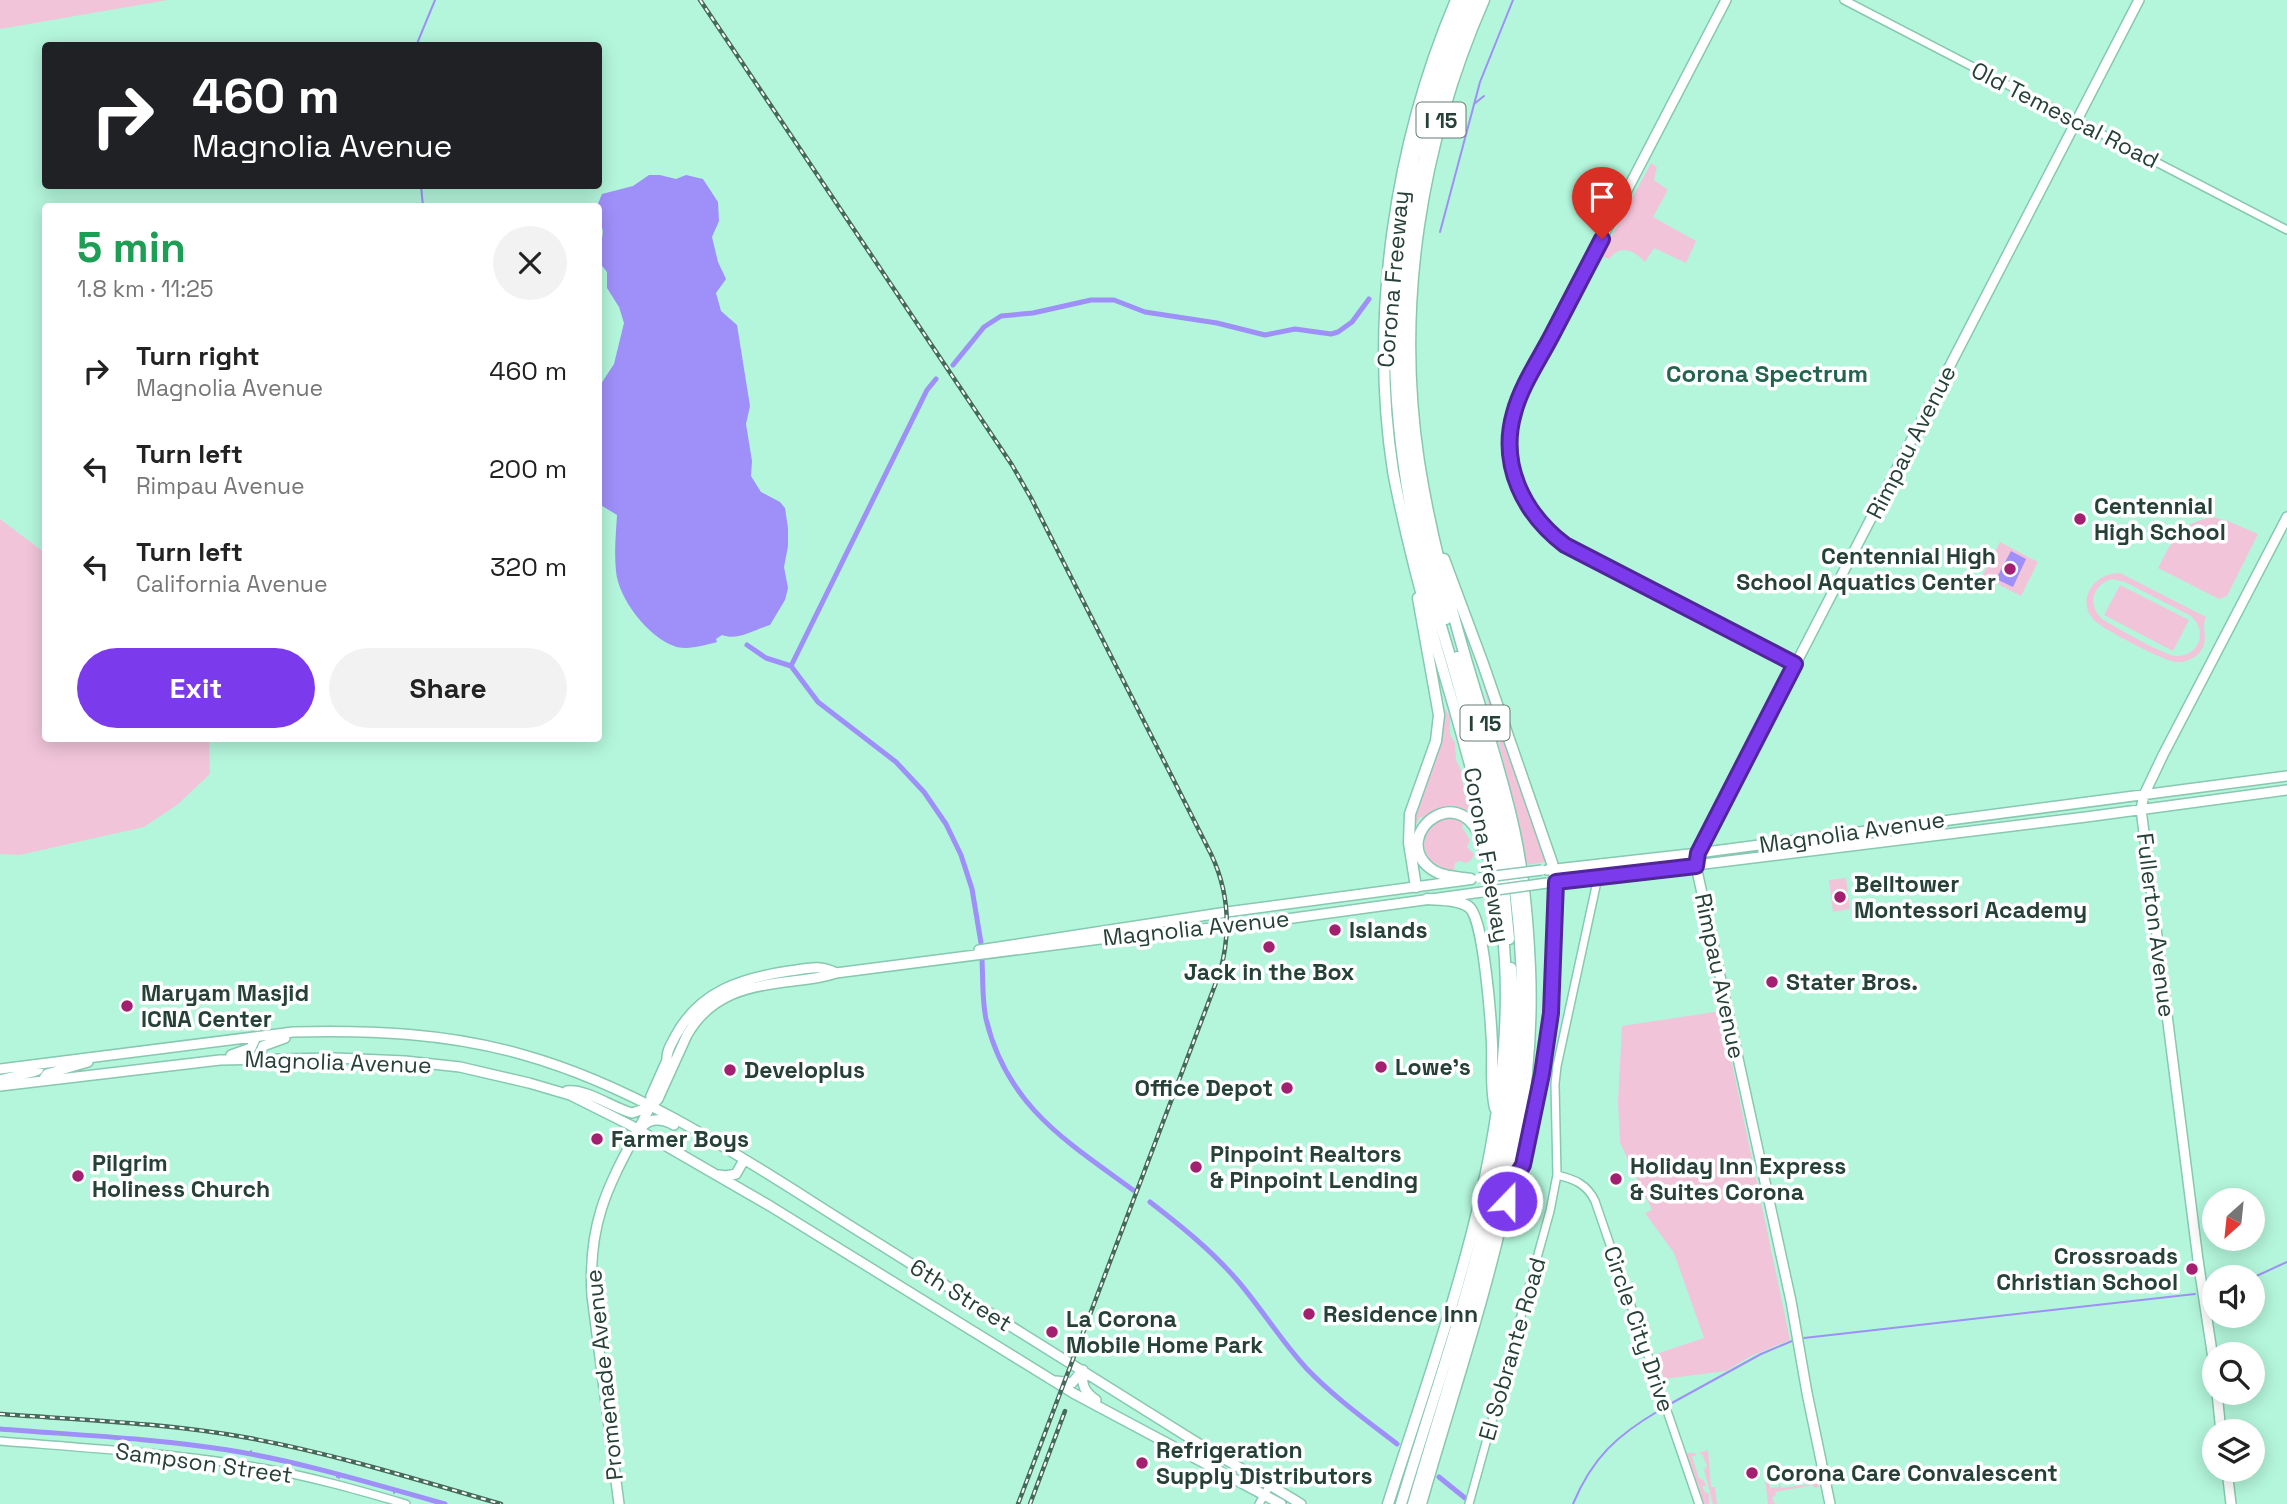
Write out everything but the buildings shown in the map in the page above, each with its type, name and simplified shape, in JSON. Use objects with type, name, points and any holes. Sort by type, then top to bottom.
[{"type":"highway","name":"Corona Freeway","points":[[1388,1504],[1412,1479],[1486,1177],[1497,1116],[1505,1002],[1506,963],[1484,817],[1416,569],[1394,471],[1385,374],[1385,333],[1393,227],[1407,150],[1439,40],[1456,0]]},
{"type":"highway","points":[[1405,204],[1425,111],[1445,49],[1465,0]]},
{"type":"highway","points":[[1422,1444],[1477,1241],[1486,1232],[1505,1169],[1518,1082],[1522,993],[1516,899],[1505,829],[1492,773],[1443,610],[1415,494],[1404,388],[1406,277],[1420,172],[1443,82],[1474,0]]},
{"type":"highway","name":"Corona Freeway","points":[[1422,1504],[1412,1479],[1422,1444],[1483,1298],[1511,1184],[1524,1109],[1529,1039],[1530,968],[1525,901],[1512,821],[1434,539],[1419,462],[1413,409],[1414,265],[1424,189],[1447,99],[1484,0]]},
{"type":"highway","points":[[1407,150],[1405,204],[1395,299],[1394,361],[1402,459],[1425,572],[1494,822],[1508,915],[1514,1000],[1504,1130],[1486,1232],[1486,1254],[1422,1444]]},
{"type":"highway","points":[[1404,388],[1412,335]]},
{"type":"highway","points":[[1434,539],[1450,572],[1553,869],[1551,1013],[1542,1074],[1523,1165],[1511,1184]]},
{"type":"highway","points":[[1416,569],[1419,603],[1439,715],[1436,741],[1410,814],[1409,843],[1416,887]]},
{"type":"highway","points":[[1476,879],[1441,874],[1429,867],[1420,857],[1417,843],[1421,830],[1437,814],[1449,811],[1459,814],[1477,828],[1500,919]]},
{"type":"highway","points":[[1427,899],[1456,902],[1470,907],[1476,917],[1490,1013],[1492,1096],[1497,1116]]},
{"type":"highway","points":[[1395,1504],[1412,1479]]},
{"type":"highway","points":[[1401,1504],[1412,1479]]},
{"type":"highway","points":[[1406,1504],[1412,1479]]},
{"type":"highway","points":[[1412,1479],[1413,1504]]},
{"type":"main road","points":[[1726,0],[1519,398],[1511,422],[1509,446],[1513,473],[1524,499],[1549,533],[1565,545],[1795,664]]},
{"type":"main road","name":"Rimpau Avenue","points":[[1830,1504],[1791,1301],[1696,866],[1698,853],[2139,0]]},
{"type":"main road","name":"Fullerton Avenue","points":[[2210,1342],[2197,1260],[2141,809],[2144,794],[2287,517]]},
{"type":"main road","name":"Magnolia Avenue","points":[[0,1086],[200,1062],[259,1058],[335,1058],[428,1063],[493,1074],[562,1093],[604,1111],[638,1130],[650,1107],[658,1099],[692,1025],[713,1005],[741,989],[1227,912],[2287,776]]},
{"type":"main road","points":[[2238,783],[2239,796]]},
{"type":"main road","name":"Magnolia Avenue","points":[[996,950],[1243,925],[1427,899],[2287,790]]},
{"type":"main road","points":[[2050,807],[2052,820]]},
{"type":"main road","points":[[1981,815],[1983,828]]},
{"type":"main road","points":[[1795,839],[1797,852]]},
{"type":"main road","points":[[1416,887],[1427,899]]},
{"type":"main road","name":"Magnolia Avenue","points":[[650,1107],[651,1096],[667,1055],[685,1020],[708,998],[728,986],[765,975],[823,966],[836,973]]},
{"type":"main road","points":[[259,1058],[261,1048],[267,1043],[310,1032]]},
{"type":"main road","name":"Magnolia Avenue","points":[[0,1069],[310,1032],[407,1034],[460,1040],[529,1056],[606,1084],[650,1107]]},
{"type":"main road","points":[[200,1062],[250,1049],[257,1037]]},
{"type":"main road","points":[[43,1081],[47,1074],[113,1054]]},
{"type":"main road","points":[[606,1084],[637,1096],[645,1096],[667,1055]]},
{"type":"main road","points":[[0,1080],[33,1072],[41,1063]]},
{"type":"main road","points":[[562,1093],[572,1090],[632,1113],[650,1107]]},
{"type":"main road","name":"6th Street","points":[[650,1107],[744,1160],[1185,1435],[1301,1504]]},
{"type":"main road","points":[[638,1130],[647,1122],[657,1119],[718,1145]]},
{"type":"main road","name":"6th Street","points":[[638,1130],[770,1206],[1041,1374],[1281,1504]]},
{"type":"main road","name":"Promenade Avenue","points":[[619,1504],[592,1296],[591,1255],[596,1223],[606,1194],[638,1130]]},
{"type":"main road","points":[[714,1174],[736,1174],[744,1160]]},
{"type":"main road","points":[[1041,1374],[1056,1381],[1072,1383],[1083,1370]]},
{"type":"main road","points":[[1083,1370],[1081,1380],[1087,1393],[1134,1426]]},
{"type":"main road","points":[[2228,1482],[2231,1504]]},
{"type":"street","name":"Old Temescal Road","points":[[1844,0],[2287,230]]},
{"type":"street","name":"El Sobrante Road","points":[[1469,1504],[1550,1211],[1557,1175],[1557,1066],[1601,863]]},
{"type":"street","name":"Circle City Drive","points":[[1557,1175],[1574,1179],[1583,1185],[1595,1201],[1699,1504]]},
{"type":"street","name":"Sampson Street","points":[[0,1441],[130,1451],[263,1468],[406,1504]]},
{"type":"street","points":[[1259,1504],[1270,1485]]},
{"type":"shaded area","points":[[0,0],[168,0],[0,29]]},
{"type":"shaded area","points":[[1651,163],[1657,167],[1654,180],[1668,190],[1653,217],[1696,241],[1686,263],[1654,248],[1645,262],[1627,250],[1618,251],[1609,259],[1601,256]]},
{"type":"shaded area","points":[[649,175],[676,179],[686,175],[703,179],[718,202],[719,221],[712,237],[718,262],[726,279],[716,293],[721,311],[737,325],[750,406],[746,424],[752,461],[751,476],[761,492],[780,502],[785,508],[788,528],[784,567],[788,588],[785,600],[770,625],[740,636],[722,635],[716,639],[717,642],[690,648],[674,646],[654,634],[628,604],[616,571],[617,515],[602,506],[602,382],[614,364],[624,323],[619,307],[607,288],[607,272],[602,266],[602,203],[598,203],[602,194],[633,186]]},
{"type":"shaded area","points":[[2213,517],[2258,534],[2227,596],[2219,599],[2158,568],[2178,534],[2192,524]]},
{"type":"shaded area","points":[[0,519],[42,551],[42,742],[209,742],[210,774],[177,805],[144,827],[20,855],[0,854]]},
{"type":"shaded area","name":"Centennial High School Aquatics Center","points":[[2000,542],[2038,562],[2021,596],[1982,576]]},
{"type":"shaded area","points":[[2011,551],[2026,559],[2013,587],[1996,579]]},
{"type":"shaded area","points":[[2120,573],[2206,617],[2205,641],[2201,651],[2186,661],[2169,660],[2120,637],[2094,620],[2089,612],[2087,596],[2096,582],[2111,574]],"holes":[[[2112,579],[2125,582],[2191,616],[2200,634],[2198,644],[2193,650],[2181,656],[2171,655],[2102,619],[2094,608],[2096,591]]]},
{"type":"shaded area","points":[[2120,585],[2189,620],[2173,651],[2104,615]]},
{"type":"shaded area","points":[[1477,660],[1545,862],[1526,865],[1520,826]]},
{"type":"shaded area","points":[[1446,710],[1450,717],[1450,734],[1455,743],[1464,793],[1469,804],[1468,814],[1457,811],[1441,812],[1425,818],[1420,817],[1416,824],[1413,824],[1442,711]]},
{"type":"shaded area","points":[[1449,817],[1464,822],[1462,827],[1470,840],[1467,847],[1474,854],[1467,863],[1455,863],[1454,871],[1431,861],[1424,845],[1431,824]]},
{"type":"shaded area","points":[[1846,878],[1850,909],[1833,912],[1829,880]]},
{"type":"shaded area","points":[[1721,1011],[1790,1340],[1751,1356],[1726,1371],[1664,1379],[1656,1354],[1704,1338],[1674,1253],[1645,1213],[1652,1210],[1620,1143],[1618,1101],[1622,1026]]},
{"type":"shaded area","points":[[1708,1450],[1711,1487],[1715,1487],[1717,1504],[1713,1504],[1704,1470],[1707,1466],[1702,1454],[1698,1453]]},
{"type":"shaded area","points":[[1695,1453],[1696,1456],[1692,1456],[1699,1478],[1706,1486],[1702,1486],[1709,1494],[1709,1504],[1703,1504],[1686,1455]]},
{"type":"shaded area","points":[[1778,1476],[1781,1488],[1818,1483],[1819,1487],[1814,1488],[1813,1485],[1775,1492],[1776,1496],[1772,1497],[1774,1503],[1778,1504],[1768,1504],[1765,1479],[1769,1479],[1770,1488],[1779,1487]]},
{"type":"waterway","points":[[418,42],[435,0]]},
{"type":"waterway","points":[[1440,232],[1480,82],[1513,0]]},
{"type":"waterway","points":[[1474,104],[1484,96]]},
{"type":"waterway","points":[[421,189],[423,203]]},
{"type":"waterway","points":[[953,365],[984,327],[1001,316],[1033,313],[1091,300],[1114,300],[1145,312],[1217,323],[1265,335],[1295,329],[1331,334],[1338,332],[1352,322],[1369,299]]},
{"type":"waterway","points":[[791,666],[927,390],[936,379]]},
{"type":"waterway","points":[[747,645],[766,658],[791,666],[818,702],[896,762],[924,792],[946,824],[961,855],[972,889],[981,943]]},
{"type":"waterway","points":[[982,959],[986,1019],[1008,1076],[1042,1119],[1133,1190]]},
{"type":"waterway","points":[[1150,1202],[1227,1269],[1317,1379],[1397,1444]]},
{"type":"waterway","points":[[2265,1272],[2287,1262]]},
{"type":"waterway","points":[[1804,1338],[2195,1294]]},
{"type":"waterway","points":[[1670,1404],[1761,1354],[1792,1341]]},
{"type":"waterway","points":[[1573,1504],[1589,1473],[1608,1449],[1631,1429],[1660,1410]]},
{"type":"waterway","points":[[0,1429],[228,1450],[310,1467],[445,1504]]},
{"type":"waterway","points":[[251,1451],[252,1455]]},
{"type":"waterway","points":[[1439,1477],[1465,1498]]},
{"type":"railway","points":[[700,0],[1012,465],[1211,854],[1225,897],[1227,927],[1220,972],[1018,1504]]},
{"type":"railway","points":[[1030,1504],[1065,1411]]},
{"type":"railway","points":[[0,1414],[156,1425],[249,1438],[345,1460],[501,1504]]},
{"type":"place","name":"Centennial High School","points":[[2080,519]]},
{"type":"place","name":"Centennial High School Aquatics Center","points":[[2010,569]]},
{"type":"place","name":"Belltower Montessori Academy","points":[[1840,897]]},
{"type":"place","name":"Islands","points":[[1335,930]]},
{"type":"place","name":"Jack in the Box","points":[[1269,947]]},
{"type":"place","name":"Stater Bros.","points":[[1772,982]]},
{"type":"place","name":"Maryam Masjid ICNA Center","points":[[127,1006]]},
{"type":"place","name":"Lowe's","points":[[1381,1067]]},
{"type":"place","name":"Developlus","points":[[730,1070]]},
{"type":"place","name":"Office Depot","points":[[1287,1088]]},
{"type":"place","name":"Farmer Boys","points":[[597,1139]]},
{"type":"place","name":"Pinpoint Realtors & Pinpoint Lending","points":[[1196,1167]]},
{"type":"place","name":"Pilgrim Holiness Church","points":[[78,1176]]},
{"type":"place","name":"Holiday Inn Express & Suites Corona","points":[[1616,1179]]},
{"type":"place","name":"Crossroads Christian School","points":[[2192,1269]]},
{"type":"place","name":"Residence Inn","points":[[1309,1314]]},
{"type":"place","name":"La Corona Mobile Home Park","points":[[1052,1332]]},
{"type":"place","name":"Refrigeration Supply Distributors","points":[[1142,1463]]},
{"type":"place","name":"Corona Care Convalescent","points":[[1752,1473]]},
{"type":"district","name":"Corona Spectrum","points":[[1767,373]]},
{"type":"route","points":[[1507,1201],[1511,1184],[1523,1165],[1542,1074],[1551,1013],[1556,882],[1696,866],[1698,853],[1795,664],[1565,545],[1549,533],[1533,514],[1517,486],[1509,446],[1514,411],[1602,239]]}]
